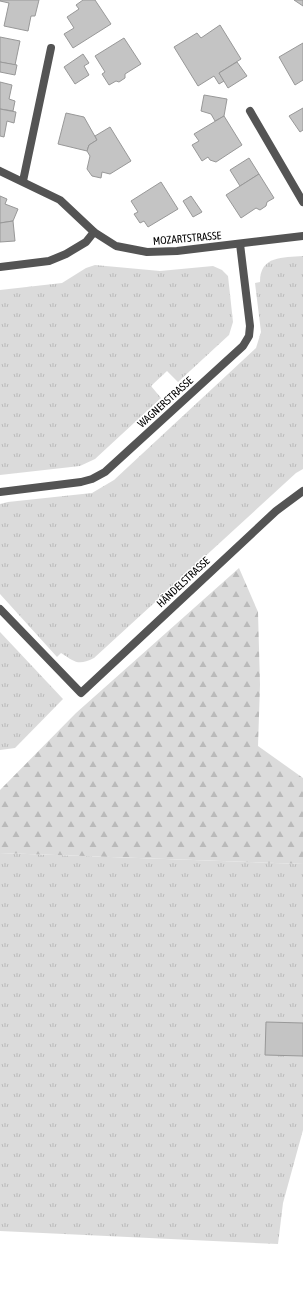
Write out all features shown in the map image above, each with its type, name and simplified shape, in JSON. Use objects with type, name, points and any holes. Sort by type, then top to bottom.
[{"type":"street","points":[[23,181],[50,48]]},
{"type":"street","points":[[250,111],[303,202]]},
{"type":"street","name":"MOZARTSTRASSE","points":[[0,170],[60,200],[94,232],[116,246],[147,252],[177,251],[303,236]]},
{"type":"street","points":[[0,267],[49,261],[66,254],[86,242],[94,232]]},
{"type":"street","name":"WAGNERSTRASSE","points":[[0,492],[81,482],[92,479],[105,472],[243,346],[249,336],[250,326],[240,244]]},
{"type":"street","name":"HÄNDELSTRASSE","points":[[0,609],[81,693],[276,511],[303,491]]},
{"type":"green space","points":[[303,256],[303,469],[296,473],[94,658],[84,662],[77,662],[61,653],[57,657],[0,594],[0,504],[92,493],[114,480],[256,348],[261,332],[255,283],[260,282],[261,273],[268,262],[281,258]]},
{"type":"green space","points":[[95,265],[160,271],[213,266],[222,270],[228,276],[233,322],[229,335],[178,382],[167,371],[151,386],[161,398],[95,459],[80,466],[0,475],[0,290],[62,283],[86,268]]},
{"type":"green space","points":[[239,568],[258,612],[260,685],[258,746],[303,778],[303,864],[0,853],[0,790],[76,713]]},
{"type":"green space","points":[[0,632],[63,699],[15,748],[0,750]]},
{"type":"green space","points":[[0,853],[303,864],[303,1130],[283,1203],[278,1244],[0,1231]]},
{"type":"building","points":[[0,0],[39,0],[35,16],[31,16],[28,31],[4,26],[9,3]]},
{"type":"building","points":[[83,0],[95,0],[111,24],[73,48],[64,34],[74,28],[67,17],[79,9],[76,5]]},
{"type":"building","points":[[294,0],[303,0],[303,6]]},
{"type":"building","points":[[220,25],[241,59],[219,73],[224,81],[219,84],[214,76],[198,86],[174,47],[197,33],[201,38]]},
{"type":"building","points":[[0,37],[20,41],[15,65],[0,62]]},
{"type":"building","points":[[124,38],[141,64],[125,74],[125,78],[119,82],[116,81],[109,85],[102,74],[105,72],[95,56]]},
{"type":"building","points":[[303,43],[303,80],[295,85],[279,57]]},
{"type":"building","points":[[83,54],[89,63],[84,66],[89,75],[75,84],[64,67]]},
{"type":"building","points":[[0,62],[17,65],[15,75],[0,72]]},
{"type":"building","points":[[237,62],[247,76],[228,88],[219,73]]},
{"type":"building","points":[[0,82],[12,85],[9,99],[15,101],[13,111],[0,109]]},
{"type":"building","points":[[204,95],[227,99],[224,116],[215,121],[211,114],[201,111]]},
{"type":"building","points":[[303,108],[303,130],[300,132],[289,116]]},
{"type":"building","points":[[0,109],[16,112],[14,123],[7,121],[4,137],[0,136]]},
{"type":"building","points":[[66,113],[84,117],[97,140],[89,145],[87,151],[58,144]]},
{"type":"building","points":[[224,116],[242,145],[216,162],[210,160],[208,157],[202,161],[192,145],[199,141],[194,134]]},
{"type":"building","points":[[110,127],[131,161],[110,174],[102,172],[101,178],[92,176],[87,169],[90,156],[87,151],[89,145],[97,140],[95,136]]},
{"type":"building","points":[[249,158],[259,174],[240,186],[230,170]]},
{"type":"building","points":[[259,174],[274,198],[267,202],[266,206],[260,210],[256,208],[241,218],[226,195]]},
{"type":"building","points":[[161,182],[178,209],[148,227],[144,221],[140,223],[134,214],[138,212],[131,201]]},
{"type":"building","points":[[0,196],[7,199],[5,204],[18,209],[13,221],[0,223]]},
{"type":"building","points":[[191,196],[202,212],[193,217],[183,201]]},
{"type":"building","points":[[13,221],[15,241],[0,242],[0,223]]},
{"type":"building","points":[[266,1022],[303,1023],[303,1056],[265,1055]]}]
